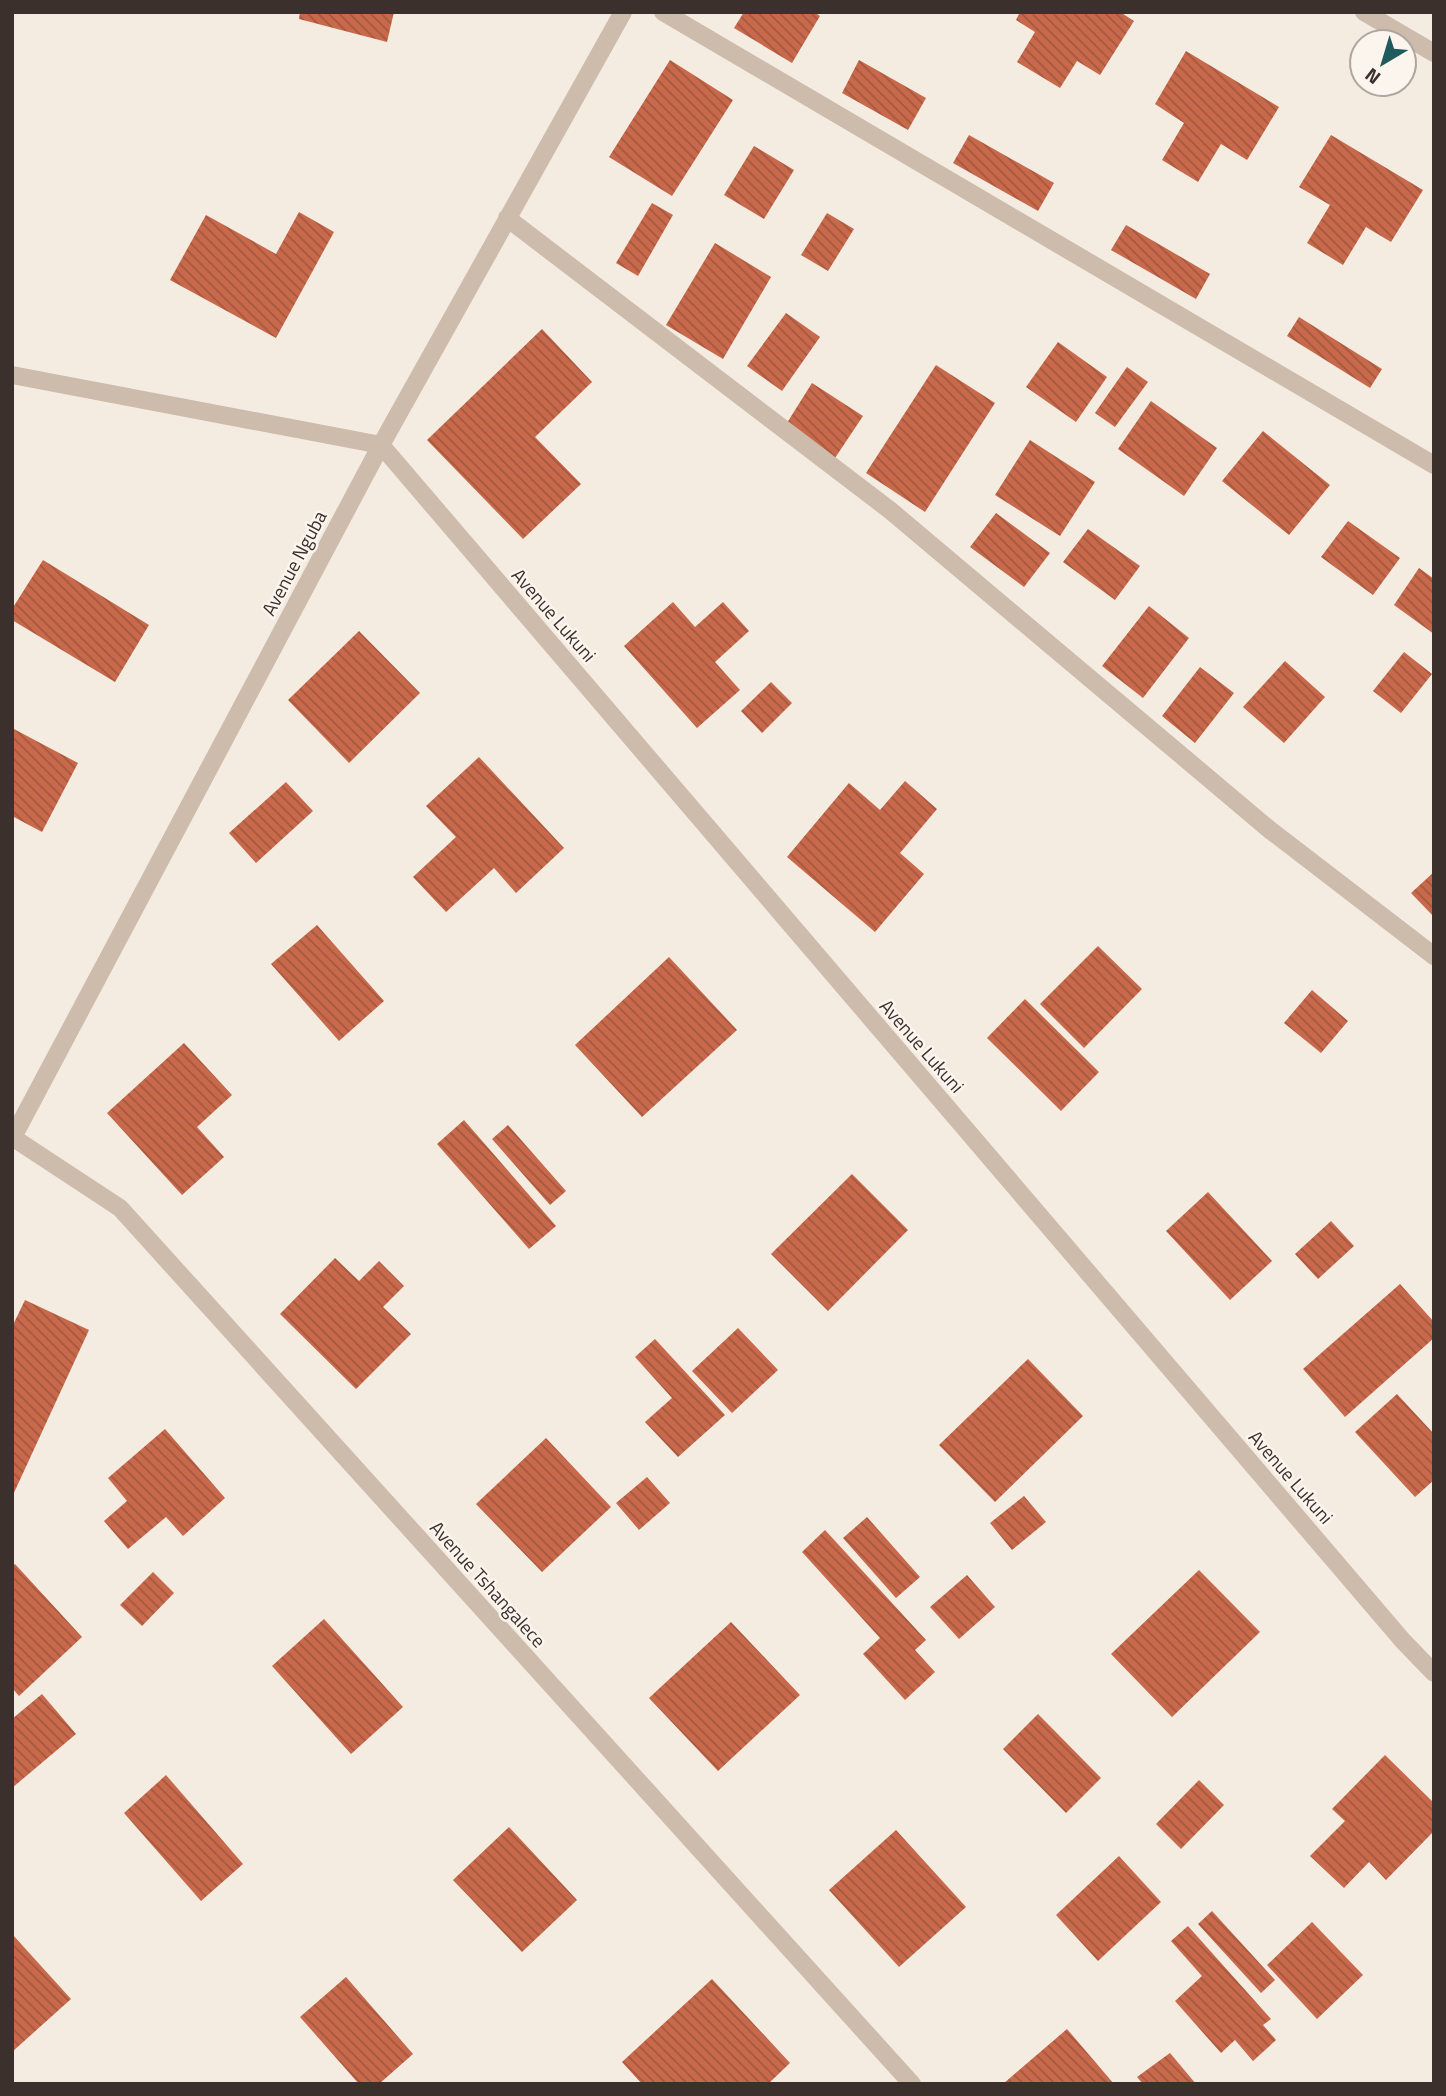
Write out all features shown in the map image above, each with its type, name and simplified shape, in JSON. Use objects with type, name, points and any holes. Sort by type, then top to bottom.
[{"type":"street","name":"Avenue Nguba","points":[[13,1138],[381,445],[623,12]]},
{"type":"street","points":[[663,12],[1434,465]]},
{"type":"street","points":[[1364,12],[1434,54]]},
{"type":"street","points":[[507,218],[891,511],[1259,821],[1434,956]]},
{"type":"street","points":[[12,375],[381,445]]},
{"type":"street","name":"Avenue Lukuni","points":[[381,445],[1403,1641],[1434,1673]]},
{"type":"street","name":"Avenue Tshangalece","points":[[13,1138],[120,1208],[912,2084]]},
{"type":"building","points":[[300,12],[394,12],[387,42],[299,19]]},
{"type":"building","points":[[744,12],[814,12],[820,16],[792,63],[734,28]]},
{"type":"building","points":[[1020,12],[1120,12],[1134,21],[1100,75],[1077,61],[1060,88],[1017,62],[1035,32],[1016,20]]},
{"type":"building","points":[[1186,51],[1279,107],[1247,160],[1221,144],[1198,182],[1162,160],[1184,123],[1155,104]]},
{"type":"building","points":[[670,60],[733,100],[672,196],[609,157]]},
{"type":"building","points":[[859,60],[926,98],[908,130],[842,93]]},
{"type":"building","points":[[969,135],[1054,183],[1038,211],[953,163]]},
{"type":"building","points":[[1331,135],[1423,190],[1391,242],[1366,227],[1343,265],[1307,243],[1330,205],[1299,187]]},
{"type":"building","points":[[754,146],[794,170],[764,219],[724,195]]},
{"type":"building","points":[[652,203],[673,215],[638,276],[616,263]]},
{"type":"building","points":[[299,212],[334,232],[276,338],[170,280],[206,215],[276,254]]},
{"type":"building","points":[[827,213],[854,229],[828,271],[801,255]]},
{"type":"building","points":[[1126,225],[1210,274],[1196,299],[1111,250]]},
{"type":"building","points":[[715,243],[771,277],[723,359],[666,325]]},
{"type":"building","points":[[786,313],[820,337],[782,391],[747,366]]},
{"type":"building","points":[[1299,317],[1382,369],[1370,388],[1287,336]]},
{"type":"building","points":[[542,329],[592,382],[535,437],[581,484],[523,539],[427,440]]},
{"type":"building","points":[[1058,342],[1107,377],[1076,422],[1026,387]]},
{"type":"building","points":[[936,365],[995,403],[925,512],[866,473]]},
{"type":"building","points":[[1127,367],[1148,382],[1115,427],[1095,413]]},
{"type":"building","points":[[812,383],[863,416],[835,458],[785,426]]},
{"type":"building","points":[[1151,401],[1217,448],[1184,496],[1118,449]]},
{"type":"building","points":[[1263,431],[1330,485],[1289,535],[1222,481]]},
{"type":"building","points":[[1030,440],[1095,482],[1060,536],[995,495]]},
{"type":"building","points":[[996,513],[1050,553],[1024,587],[970,547]]},
{"type":"building","points":[[1348,521],[1400,558],[1373,595],[1321,557]]},
{"type":"building","points":[[1088,529],[1140,566],[1115,600],[1063,562]]},
{"type":"building","points":[[43,560],[149,625],[115,682],[12,620],[12,609]]},
{"type":"building","points":[[1419,568],[1434,579],[1434,634],[1394,605]]},
{"type":"building","points":[[673,602],[695,627],[723,602],[749,631],[715,662],[740,690],[697,728],[624,646]]},
{"type":"building","points":[[1149,606],[1189,638],[1143,698],[1102,666]]},
{"type":"building","points":[[359,631],[420,693],[349,763],[288,700]]},
{"type":"building","points":[[1404,652],[1432,674],[1401,713],[1373,691]]},
{"type":"building","points":[[1285,661],[1325,697],[1284,743],[1243,707]]},
{"type":"building","points":[[1200,667],[1234,693],[1195,743],[1162,716]]},
{"type":"building","points":[[771,682],[792,703],[762,733],[741,711]]},
{"type":"building","points":[[12,728],[78,763],[42,832],[12,816]]},
{"type":"building","points":[[479,757],[564,848],[516,893],[494,868],[446,912],[413,877],[456,837],[426,806]]},
{"type":"building","points":[[905,781],[937,809],[900,853],[924,874],[875,932],[787,857],[849,783],[880,810]]},
{"type":"building","points":[[286,782],[313,811],[256,863],[229,833]]},
{"type":"building","points":[[1434,872],[1434,917],[1411,893]]},
{"type":"building","points":[[317,925],[384,1001],[339,1041],[271,964]]},
{"type":"building","points":[[1098,946],[1142,989],[1084,1048],[1040,1004]]},
{"type":"building","points":[[669,957],[737,1030],[642,1117],[575,1045]]},
{"type":"building","points":[[1312,990],[1348,1021],[1321,1053],[1284,1023]]},
{"type":"building","points":[[1025,999],[1099,1072],[1061,1111],[987,1038]]},
{"type":"building","points":[[184,1043],[232,1095],[197,1127],[224,1157],[182,1195],[107,1113]]},
{"type":"building","points":[[464,1120],[556,1226],[529,1249],[437,1144]]},
{"type":"building","points":[[508,1125],[566,1191],[550,1205],[492,1139]]},
{"type":"building","points":[[852,1174],[908,1230],[828,1311],[771,1254]]},
{"type":"building","points":[[1208,1192],[1272,1261],[1230,1300],[1166,1231]]},
{"type":"building","points":[[1331,1221],[1354,1246],[1318,1279],[1295,1254]]},
{"type":"building","points":[[335,1258],[359,1281],[379,1261],[404,1286],[383,1307],[411,1334],[356,1389],[280,1314]]},
{"type":"building","points":[[1400,1284],[1434,1322],[1434,1338],[1345,1417],[1303,1369]]},
{"type":"building","points":[[25,1300],[89,1330],[12,1497],[12,1327]]},
{"type":"building","points":[[738,1328],[778,1370],[732,1413],[692,1371]]},
{"type":"building","points":[[655,1339],[725,1415],[678,1457],[645,1422],[672,1398],[635,1357]]},
{"type":"building","points":[[1028,1359],[1083,1416],[995,1502],[939,1445]]},
{"type":"building","points":[[1397,1394],[1434,1434],[1434,1480],[1415,1497],[1355,1432]]},
{"type":"building","points":[[165,1429],[225,1498],[183,1536],[166,1517],[128,1549],[104,1521],[127,1501],[108,1478]]},
{"type":"building","points":[[546,1438],[611,1507],[542,1572],[476,1504]]},
{"type":"building","points":[[647,1477],[670,1503],[639,1530],[616,1503]]},
{"type":"building","points":[[1024,1496],[1046,1522],[1012,1550],[990,1523]]},
{"type":"building","points":[[867,1517],[920,1577],[896,1598],[843,1538]]},
{"type":"building","points":[[825,1530],[926,1640],[915,1650],[935,1672],[905,1700],[863,1654],[880,1638],[802,1552]]},
{"type":"building","points":[[15,1564],[82,1637],[19,1696],[12,1688],[12,1566]]},
{"type":"building","points":[[1199,1570],[1260,1632],[1172,1717],[1111,1654]]},
{"type":"building","points":[[153,1572],[174,1593],[142,1626],[120,1605]]},
{"type":"building","points":[[967,1575],[995,1607],[959,1639],[930,1607]]},
{"type":"building","points":[[324,1619],[403,1707],[351,1754],[272,1666]]},
{"type":"building","points":[[731,1622],[800,1695],[718,1771],[649,1698]]},
{"type":"building","points":[[42,1694],[76,1734],[12,1788],[12,1719]]},
{"type":"building","points":[[1038,1714],[1101,1778],[1066,1813],[1003,1749]]},
{"type":"building","points":[[1385,1755],[1434,1803],[1434,1831],[1386,1880],[1369,1862],[1344,1888],[1310,1856],[1345,1821],[1332,1809]]},
{"type":"building","points":[[166,1775],[243,1864],[201,1901],[124,1813]]},
{"type":"building","points":[[1199,1780],[1224,1805],[1181,1849],[1156,1824]]},
{"type":"building","points":[[509,1827],[577,1900],[522,1952],[453,1880]]},
{"type":"building","points":[[896,1830],[966,1907],[899,1967],[829,1890]]},
{"type":"building","points":[[1119,1856],[1161,1902],[1098,1961],[1056,1915]]},
{"type":"building","points":[[1212,1911],[1275,1980],[1261,1993],[1198,1924]]},
{"type":"building","points":[[1312,1922],[1363,1975],[1317,2019],[1267,1965]]},
{"type":"building","points":[[1188,1926],[1271,2019],[1263,2025],[1276,2040],[1253,2061],[1235,2040],[1221,2053],[1175,2001],[1202,1976],[1171,1941]]},
{"type":"building","points":[[12,1934],[71,1999],[12,2052]]},
{"type":"building","points":[[346,1977],[413,2054],[379,2084],[359,2084],[300,2017]]},
{"type":"building","points":[[712,1979],[790,2063],[768,2084],[642,2084],[622,2062]]},
{"type":"building","points":[[1067,2029],[1114,2084],[1003,2084]]},
{"type":"building","points":[[1170,2053],[1196,2084],[1143,2084],[1137,2077]]}]
